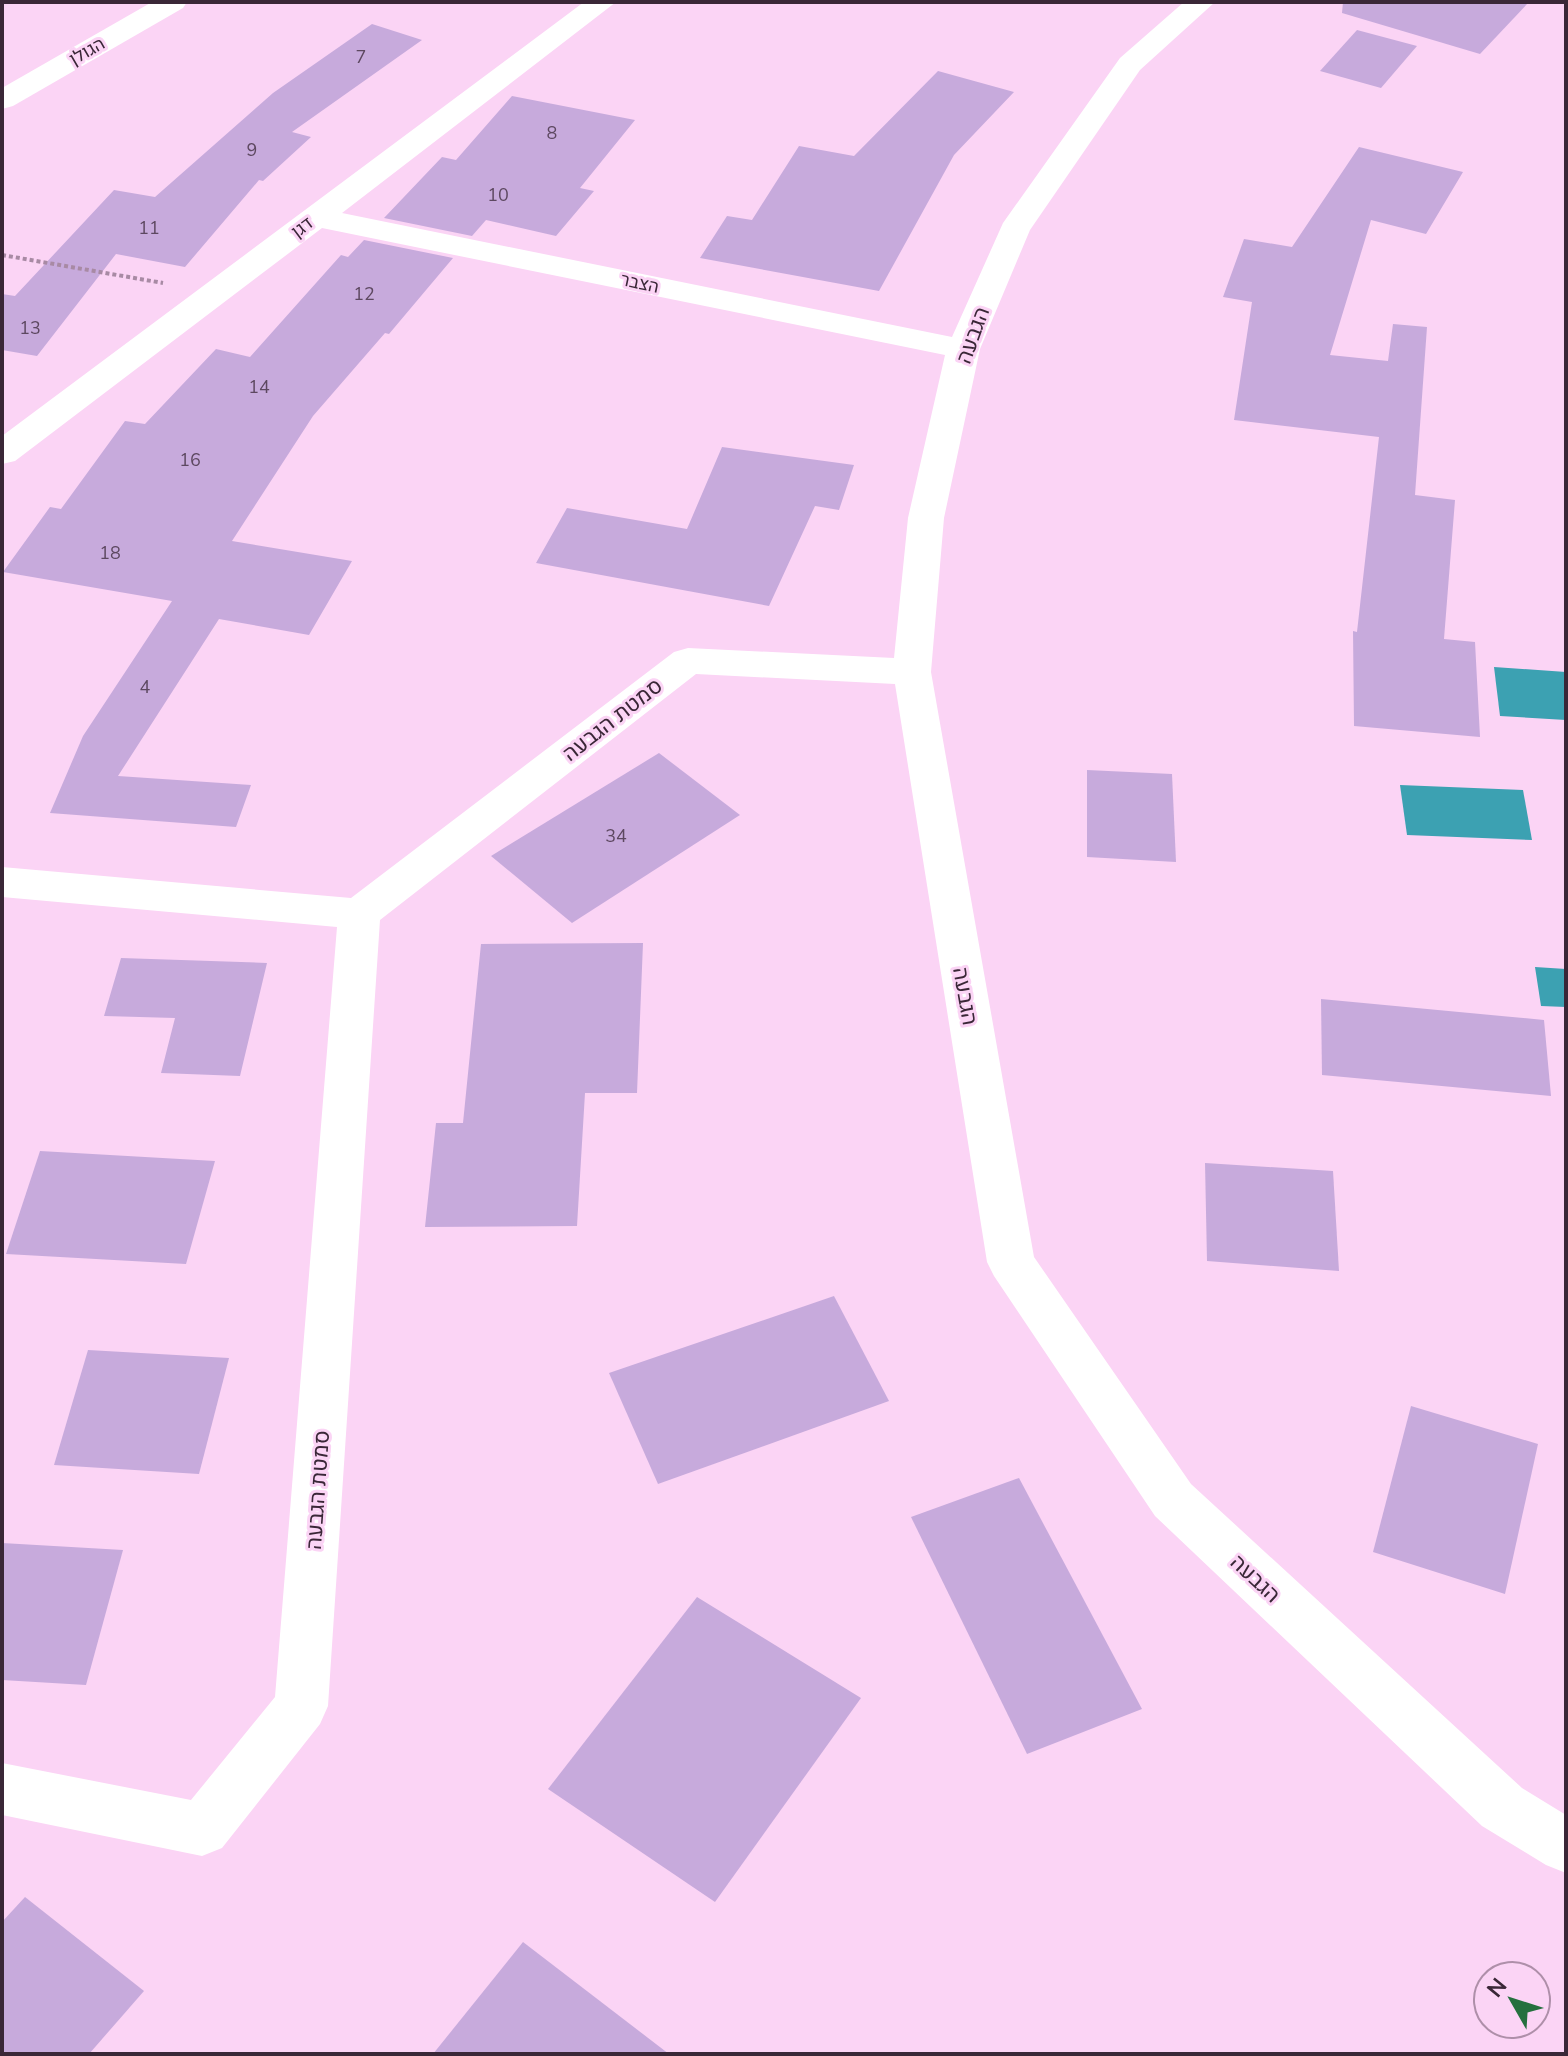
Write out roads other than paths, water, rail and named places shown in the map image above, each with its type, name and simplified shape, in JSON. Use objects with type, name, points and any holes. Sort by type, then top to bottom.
[{"type":"street","name":"הגולן","points":[[2,100],[173,2]]},
{"type":"street","name":"דגן","points":[[2,453],[602,2]]},
{"type":"street","name":"הגבעה","points":[[1201,2],[1130,64],[1014,230],[963,349],[926,518],[912,672],[1011,1262],[1173,1500],[1502,1807],[1566,1846]]},
{"type":"street","name":"הצבר","points":[[316,217],[963,349]]},
{"type":"street","name":"סמטת הגבעה","points":[[2,1789],[202,1829],[301,1706],[359,914],[688,661],[912,672]]},
{"type":"street","points":[[2,882],[359,914]]},
{"type":"water","points":[[1494,667],[1566,672],[1566,720],[1500,716]]},
{"type":"water","points":[[1400,785],[1523,790],[1532,840],[1407,835]]},
{"type":"water","points":[[1535,967],[1566,969],[1566,1007],[1541,1006]]}]
